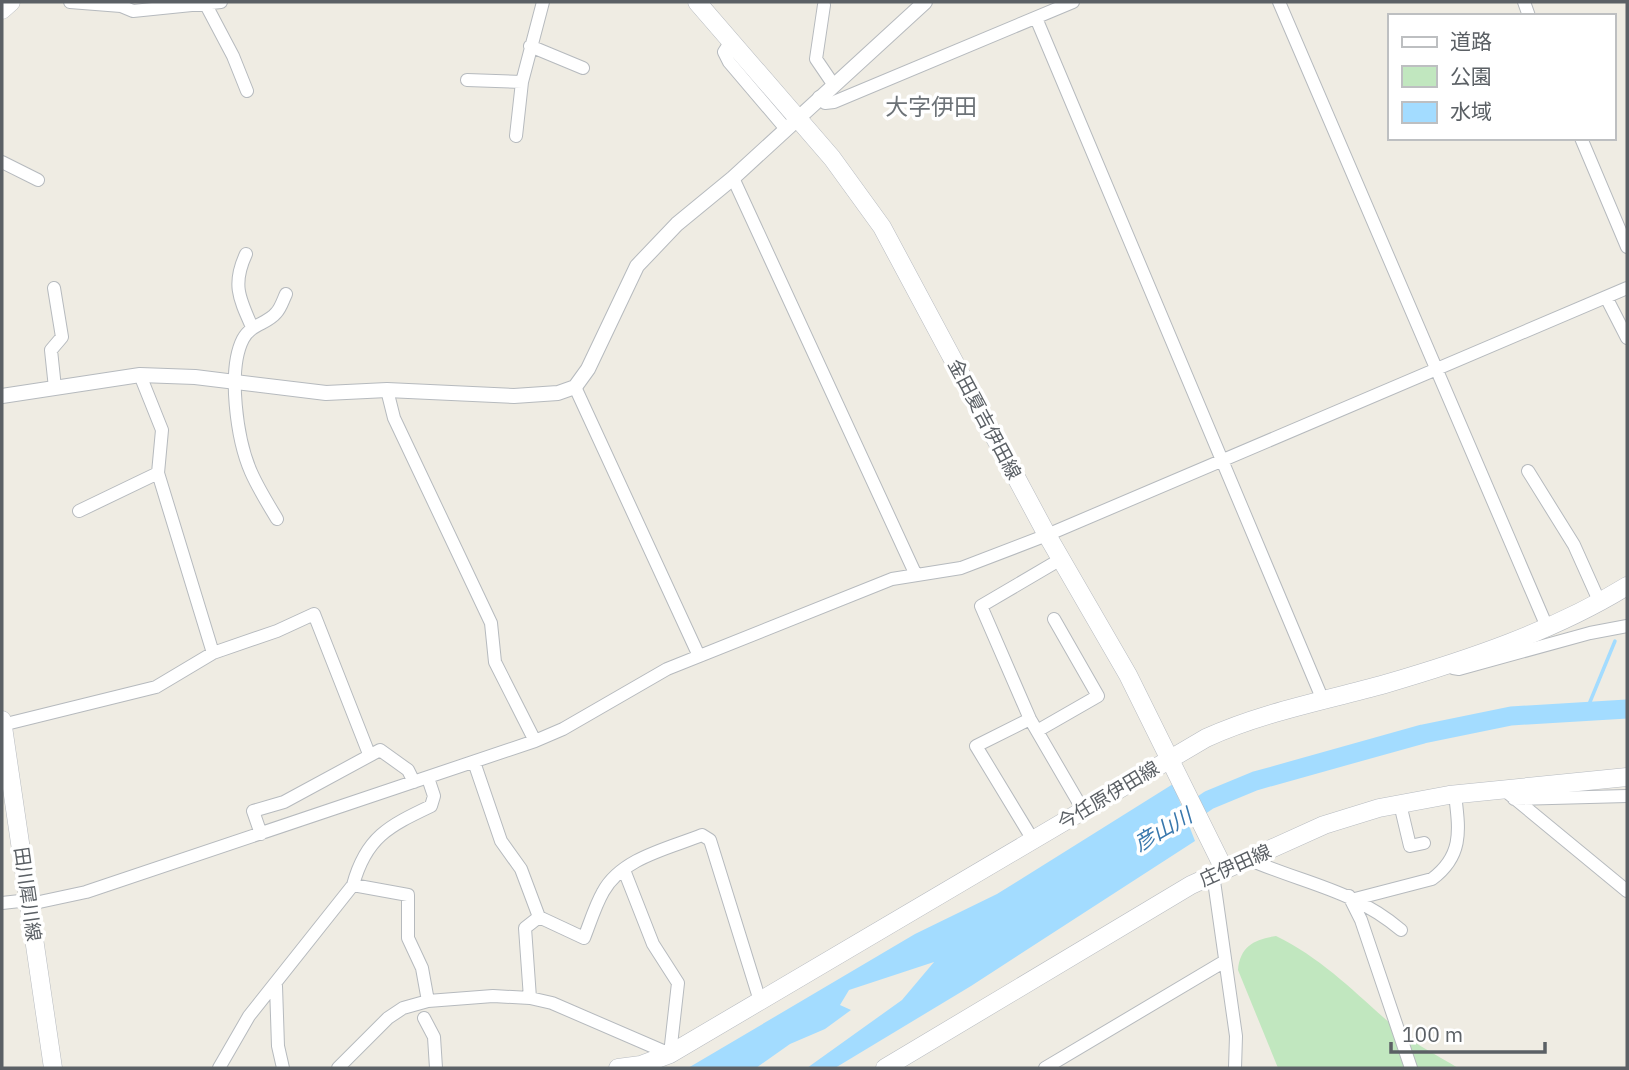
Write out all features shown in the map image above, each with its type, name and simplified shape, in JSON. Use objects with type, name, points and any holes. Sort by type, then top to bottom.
[{"type":"main road","points":[[2,10],[11,2]]},
{"type":"main road","name":"金田夏吉伊田線","points":[[697,2],[731,41],[791,123],[832,158],[882,226],[1047,535],[1128,675],[1219,868]]},
{"type":"main road","name":"今任原伊田線","points":[[618,1068],[641,1065],[670,1054],[1168,760],[1232,726],[1443,665],[1546,627],[1600,603],[1627,586]]},
{"type":"main road","name":"田川犀川線","points":[[2,720],[52,1068]]},
{"type":"main road","name":"庄伊田線","points":[[885,1068],[1219,868],[1248,859],[1324,825],[1400,804],[1455,794],[1508,794],[1627,777]]},
{"type":"street","points":[[70,2],[119,4],[133,11],[221,2]]},
{"type":"street","points":[[516,136],[522,82],[543,2]]},
{"type":"street","points":[[2,397],[140,375],[236,382],[326,393],[387,390],[514,396],[558,393],[575,387],[588,369],[637,266],[677,224],[733,178],[925,2]]},
{"type":"street","points":[[819,97],[825,103],[834,102],[1073,2]]},
{"type":"street","points":[[1279,2],[1546,627]]},
{"type":"street","points":[[205,3],[233,56],[247,91]]},
{"type":"street","points":[[824,5],[816,60],[833,85]]},
{"type":"street","points":[[1036,18],[1322,698]]},
{"type":"street","points":[[530,46],[583,68]]},
{"type":"street","points":[[467,80],[522,82]]},
{"type":"street","points":[[1582,140],[1627,247]]},
{"type":"street","points":[[2,162],[38,180]]},
{"type":"street","points":[[733,178],[915,573]]},
{"type":"street","points":[[246,254],[237,274],[240,299],[252,327]]},
{"type":"street","points":[[54,288],[62,337],[51,350],[55,388]]},
{"type":"street","points":[[2,903],[29,902],[86,892],[535,741],[563,729],[667,669],[892,579],[915,573],[961,568],[1047,535],[1627,288]]},
{"type":"street","points":[[277,519],[251,471],[243,445],[236,382],[240,348],[252,327],[275,314],[286,294]]},
{"type":"street","points":[[1606,297],[1627,338]]},
{"type":"street","points":[[140,375],[162,430],[158,473],[213,653]]},
{"type":"street","points":[[575,387],[699,656]]},
{"type":"street","points":[[387,390],[394,418],[491,624],[495,662],[535,741]]},
{"type":"street","points":[[1528,471],[1574,545],[1600,603]]},
{"type":"street","points":[[79,511],[158,473]]},
{"type":"street","points":[[1061,559],[981,606],[1030,719],[1083,810]]},
{"type":"street","points":[[2,725],[156,687],[213,653],[314,614],[369,754]]},
{"type":"street","points":[[1037,732],[1098,695],[1054,619]]},
{"type":"street","points":[[1443,665],[1460,670],[1590,633],[1627,626]]},
{"type":"street","points":[[1030,719],[976,746],[1033,840]]},
{"type":"street","points":[[261,834],[253,811],[284,802],[380,750],[408,770],[414,782]]},
{"type":"street","points":[[474,762],[501,841],[521,869],[539,917],[584,938],[604,889],[624,870],[668,845],[702,835],[710,840],[760,1001]]},
{"type":"street","points":[[219,1068],[250,1016],[353,885],[359,864],[382,831],[434,802],[428,778]]},
{"type":"street","points":[[1352,897],[1432,878],[1441,872],[1460,835],[1455,794]]},
{"type":"street","points":[[1508,794],[1627,796]]},
{"type":"street","points":[[1508,794],[1627,891]]},
{"type":"street","points":[[1400,804],[1410,846],[1424,842]]},
{"type":"street","points":[[1248,859],[1352,897],[1375,909],[1401,930]]},
{"type":"street","points":[[1219,868],[1225,961],[1237,1036],[1235,1068]]},
{"type":"street","points":[[338,1068],[388,1018],[403,1008],[428,1001],[493,996],[530,998],[569,1010],[670,1054],[678,983],[653,944],[624,870]]},
{"type":"street","points":[[353,885],[408,895],[408,938],[422,968],[428,1001]]},
{"type":"street","points":[[1352,897],[1411,1068]]},
{"type":"street","points":[[530,998],[524,928],[539,917]]},
{"type":"street","points":[[1045,1068],[1225,961]]},
{"type":"street","points":[[276,986],[278,1046],[283,1068]]},
{"type":"street","points":[[424,1018],[434,1037],[436,1068]]},
{"type":"green space","points":[[1276,936],[1326,967],[1406,1036],[1458,1068],[1278,1068],[1238,970],[1245,949],[1261,939]]},
{"type":"water","points":[[1173,784],[1195,841],[971,986],[835,1068],[807,1068],[902,1000],[934,962],[849,990],[840,1005],[851,1010],[825,1029],[790,1044],[756,1068],[688,1068],[915,934],[997,894]]},
{"type":"waterway","points":[[1585,714],[1615,641]]},
{"type":"waterway","name":"彦山川","points":[[1181,819],[1209,800],[1255,781],[1423,734],[1511,716],[1627,709]]},
{"type":"district","name":"大字伊田","points":[[931,107]]}]
